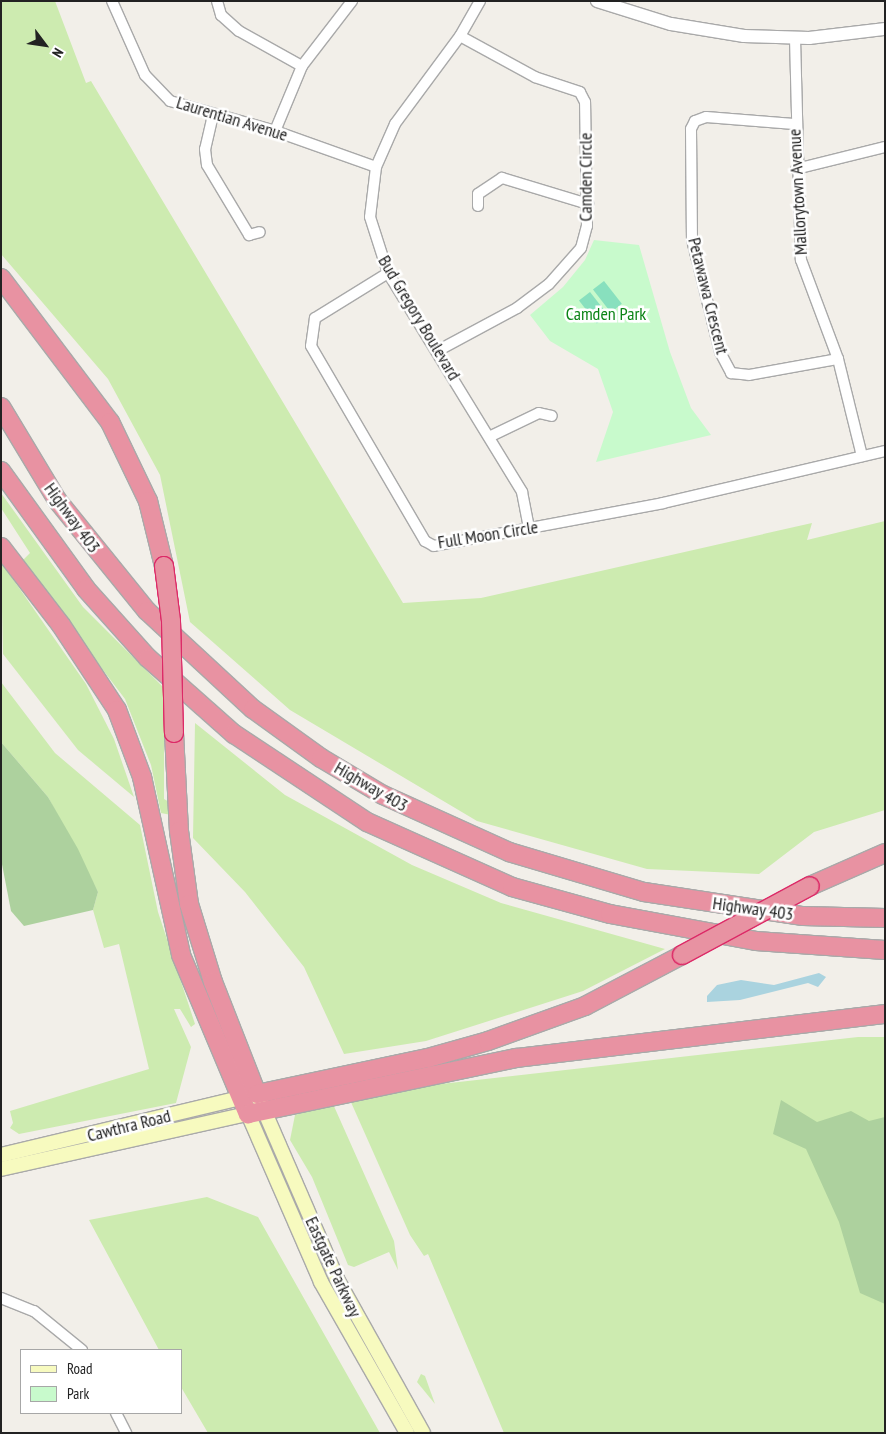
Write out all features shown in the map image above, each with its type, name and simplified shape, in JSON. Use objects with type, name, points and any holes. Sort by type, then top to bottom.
[{"type":"highway","points":[[1,278],[110,422],[148,501],[164,566],[171,621],[179,831],[190,904],[252,1104]]},
{"type":"highway","name":"Highway 403","points":[[1,407],[57,500],[147,612],[253,709],[359,781],[485,843],[604,882],[742,908],[812,916],[885,918]]},
{"type":"highway","name":"Highway 403","points":[[1,471],[86,589],[148,658],[234,734],[368,822],[512,887],[610,914],[756,941],[885,950]]},
{"type":"highway","points":[[1,547],[61,625],[120,717],[142,777],[182,955],[252,1104]]},
{"type":"highway","points":[[351,1083],[585,1006],[810,886],[885,853]]},
{"type":"highway","points":[[252,1104],[351,1083],[516,1058],[842,1021],[885,1014]]},
{"type":"highway","points":[[842,1021],[885,1020]]},
{"type":"main road","name":"Cawthra Road","points":[[1,1155],[252,1104]]},
{"type":"main road","name":"Cawthra Road","points":[[1,1169],[252,1104]]},
{"type":"main road","name":"Eastgate Parkway","points":[[252,1104],[321,1282],[406,1433]]},
{"type":"main road","name":"Eastgate Parkway","points":[[252,1104],[336,1279],[423,1433]]},
{"type":"street","name":"Laurentian Avenue","points":[[112,1],[145,75],[170,101],[213,115],[275,131],[376,167]]},
{"type":"street","points":[[217,1],[221,15],[239,32],[302,66]]},
{"type":"street","points":[[275,131],[302,66],[352,1]]},
{"type":"street","name":"Bud Gregory Boulevard","points":[[480,1],[460,36],[394,124],[376,167],[370,217],[388,273],[439,350],[522,492],[529,529]]},
{"type":"street","points":[[597,1],[697,29],[795,38],[885,29]]},
{"type":"street","name":"Camden Circle","points":[[439,350],[517,308],[549,284],[581,248],[588,204],[585,102],[580,92],[536,77],[460,36]]},
{"type":"street","name":"Mallorytown Avenue","points":[[795,38],[794,124],[801,260],[838,359],[862,456]]},
{"type":"street","points":[[213,115],[205,149],[207,165],[249,235],[260,232]]},
{"type":"street","name":"Petawawa Crescent","points":[[794,124],[706,117],[695,122],[691,129],[692,240],[720,352],[731,373],[749,375],[838,359]]},
{"type":"street","points":[[796,169],[885,147]]},
{"type":"street","points":[[478,206],[478,194],[502,178],[588,204]]},
{"type":"street","name":"Full Moon Circle","points":[[388,273],[315,318],[311,346],[425,541],[434,546],[529,529],[885,451]]},
{"type":"street","points":[[491,436],[539,413],[552,416]]},
{"type":"street","points":[[1,1298],[34,1311],[81,1349]]},
{"type":"street","points":[[116,1414],[126,1433]]},
{"type":"green space","points":[[1,1],[55,1],[86,83],[91,81],[403,603],[481,598],[812,523],[807,540],[885,521],[885,810],[814,832],[759,874],[647,869],[477,821],[290,710],[190,622],[160,475],[108,379],[1,254]]},
{"type":"green space","name":"Camden Park","points":[[594,240],[639,245],[670,352],[691,408],[711,435],[596,462],[613,412],[598,369],[550,341],[530,315],[563,287],[585,260]]},
{"type":"green space","points":[[604,281],[622,304],[611,312],[593,290]]},
{"type":"green space","points":[[590,292],[608,315],[597,323],[579,301]]},
{"type":"green space","points":[[1,493],[83,607],[164,688],[164,799],[171,803],[171,815],[161,813],[151,765],[125,699],[21,562],[30,553],[1,508]]},
{"type":"green space","points":[[1,562],[86,684],[114,739],[134,797],[78,750],[3,654]]},
{"type":"green space","points":[[1,682],[55,753],[140,825],[158,912],[195,1024],[191,1027],[180,1009],[174,1009],[191,1047],[176,1103],[19,1134],[10,1128],[13,1123],[10,1111],[149,1069],[119,944],[104,948],[93,910],[98,892],[48,797],[1,742]]},
{"type":"green space","points":[[195,723],[285,795],[412,865],[501,903],[665,949],[583,991],[426,1041],[344,1054],[304,967],[245,892],[193,838]]},
{"type":"green space","points":[[1,742],[48,797],[78,849],[98,892],[93,910],[24,926],[11,911],[1,859]]},
{"type":"green space","points":[[858,1037],[885,1037],[885,1433],[504,1433],[428,1254],[424,1256],[410,1235],[350,1100],[441,1084]]},
{"type":"green space","points":[[781,1100],[817,1122],[851,1111],[869,1121],[885,1117],[885,1304],[860,1293],[839,1222],[806,1149],[773,1134]]},
{"type":"green space","points":[[333,1104],[394,1241],[398,1270],[389,1252],[354,1267],[348,1265],[312,1177],[290,1140],[295,1115]]},
{"type":"green space","points":[[207,1197],[258,1217],[380,1433],[208,1433],[182,1389],[182,1349],[158,1349],[89,1220]]},
{"type":"green space","points":[[421,1374],[425,1376],[435,1404],[417,1382]]},
{"type":"water","points":[[819,973],[826,977],[818,987],[808,983],[740,1000],[707,1002],[707,996],[717,985],[741,980],[774,985]]}]
